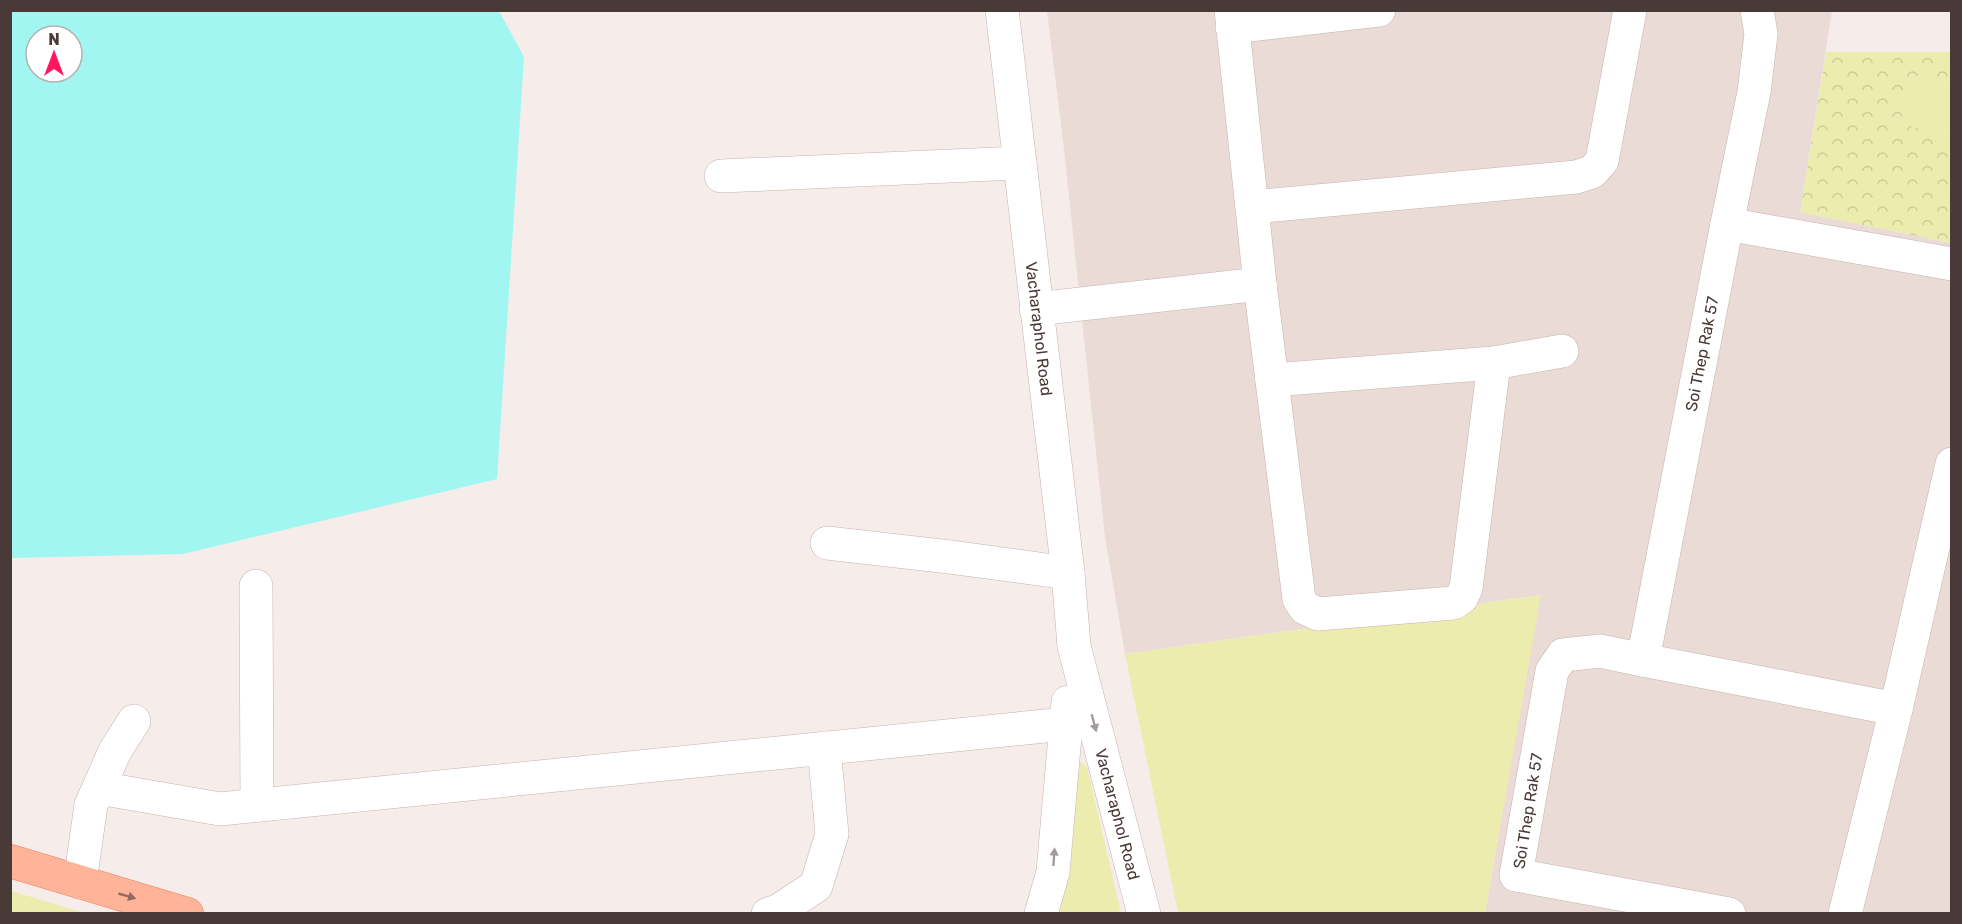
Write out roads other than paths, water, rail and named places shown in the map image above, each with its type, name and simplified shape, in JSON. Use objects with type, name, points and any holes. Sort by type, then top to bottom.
[{"type":"main road","points":[[10,861],[187,914]]},
{"type":"street","name":"Vacharaphol Road","points":[[1002,10],[1068,573],[1074,646],[1144,914]]},
{"type":"street","points":[[1379,10],[1232,19],[1260,284],[1299,599],[1305,608],[1318,614],[1454,603],[1462,597],[1466,588],[1494,363]]},
{"type":"street","points":[[1252,207],[1576,177],[1592,172],[1602,161],[1630,10]]},
{"type":"street","name":"Soi Thep Rak 57","points":[[1643,660],[1754,92],[1761,34],[1757,10]]},
{"type":"street","points":[[721,176],[1020,163]]},
{"type":"street","points":[[1727,224],[1952,264]]},
{"type":"street","points":[[1036,309],[1260,284]]},
{"type":"street","points":[[1272,380],[1494,363],[1562,351]]},
{"type":"street","points":[[1845,914],[1896,709],[1952,464]]},
{"type":"street","points":[[827,543],[1068,573]]},
{"type":"street","points":[[256,586],[257,805]]},
{"type":"street","name":"Vacharaphol Road","points":[[1041,914],[1053,872],[1074,646]]},
{"type":"street","name":"Soi Thep Rak 57","points":[[1729,914],[1516,875],[1552,670],[1563,655],[1600,651],[1896,709]]},
{"type":"street","points":[[80,882],[91,805],[115,751],[134,721]]},
{"type":"street","points":[[99,788],[220,809],[1065,724]]},
{"type":"street","points":[[768,914],[778,911],[816,886],[832,834],[824,748]]},
{"type":"water","points":[[11,10],[499,11],[524,57],[497,479],[183,554],[11,558]]}]
